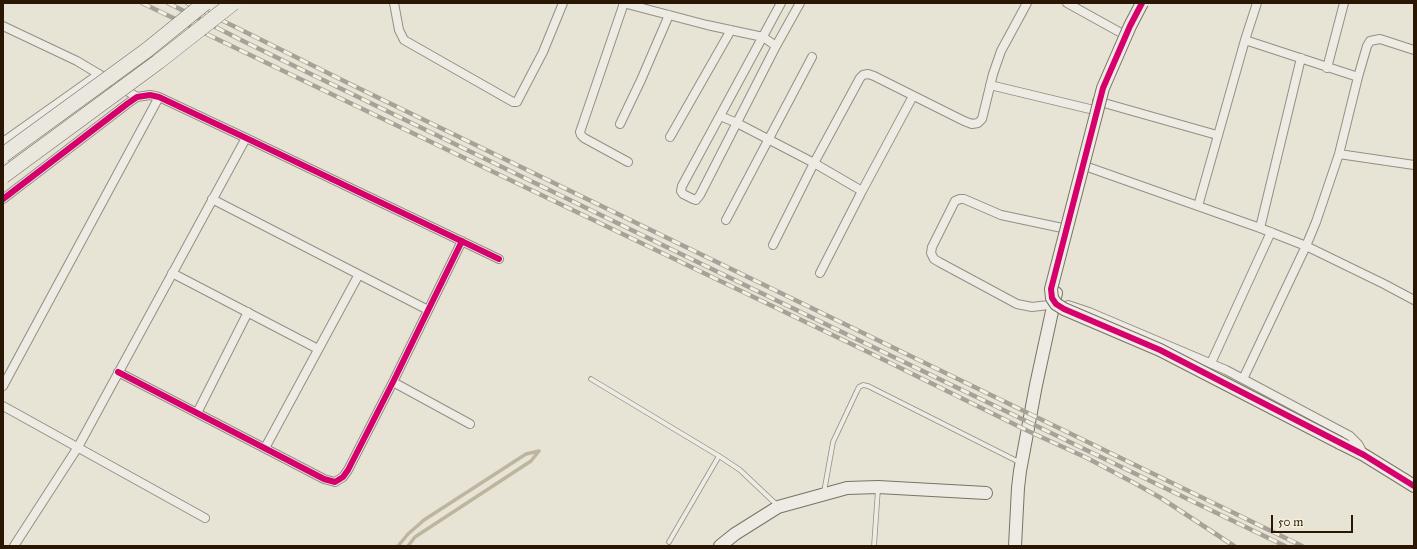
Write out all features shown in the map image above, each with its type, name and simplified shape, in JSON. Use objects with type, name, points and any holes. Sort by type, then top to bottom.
[{"type":"highway","points":[[3,155],[147,50],[205,3]]},
{"type":"highway","points":[[3,176],[158,62],[233,3]]},
{"type":"street","points":[[394,3],[399,30],[404,40],[513,102],[517,102],[543,52],[563,3]]},
{"type":"street","points":[[628,162],[584,138],[580,132],[624,3],[763,37],[776,46]]},
{"type":"street","points":[[781,3],[681,189],[683,194],[693,199],[696,200],[700,195],[776,46],[800,3]]},
{"type":"street","points":[[773,245],[814,163],[863,75],[868,74],[874,76],[964,121],[972,124],[978,123],[982,119],[993,74],[1001,51],[1026,3]]},
{"type":"street","points":[[1067,3],[1123,34]]},
{"type":"street","points":[[1015,546],[1018,488],[1036,385],[1054,303],[1067,229],[1095,106],[1123,34],[1139,3]]},
{"type":"street","points":[[1142,3],[1128,30],[1101,93],[1051,288],[1052,298],[1056,304],[1064,309],[1160,350],[1364,455],[1414,486]]},
{"type":"street","points":[[1198,206],[1217,135],[1257,3]]},
{"type":"street","points":[[1327,68],[1344,3]]},
{"type":"street","points":[[620,124],[642,80],[670,15]]},
{"type":"street","points":[[3,26],[77,61],[137,97]]},
{"type":"street","points":[[670,137],[731,30]]},
{"type":"street","points":[[1243,379],[1306,246],[1324,200],[1339,154],[1367,46],[1370,41],[1380,39],[1414,50]]},
{"type":"street","points":[[1245,40],[1358,77]]},
{"type":"street","points":[[726,220],[812,57]]},
{"type":"street","points":[[1260,228],[1301,58]]},
{"type":"street","points":[[3,142],[99,74]]},
{"type":"street","points":[[990,85],[1095,106],[1217,135]]},
{"type":"street","points":[[3,199],[127,104],[137,97],[150,95],[159,97],[499,259]]},
{"type":"street","points":[[820,273],[913,96]]},
{"type":"street","points":[[3,386],[159,97]]},
{"type":"street","points":[[720,116],[737,123],[814,163],[862,191]]},
{"type":"street","points":[[14,546],[78,447],[246,138]]},
{"type":"street","points":[[1339,154],[1414,165]]},
{"type":"street","points":[[1082,165],[1260,228],[1306,246],[1414,300]]},
{"type":"street","points":[[212,199],[358,276],[428,310]]},
{"type":"street","points":[[1067,229],[1001,216],[964,199],[960,199],[955,201],[932,247],[931,253],[939,262],[1017,304],[1032,307],[1054,303],[1070,306],[1089,312],[1211,363],[1350,436],[1358,444],[1364,455]]},
{"type":"street","points":[[1211,363],[1271,232]]},
{"type":"street","points":[[118,372],[324,479],[335,482],[343,477],[348,470],[462,241]]},
{"type":"street","points":[[172,273],[318,349]]},
{"type":"street","points":[[264,448],[358,276]]},
{"type":"street","points":[[197,413],[248,312]]},
{"type":"street","points":[[393,382],[470,424]]},
{"type":"street","points":[[3,406],[204,518]]},
{"type":"street","points":[[720,546],[735,534],[778,507],[824,493],[847,488],[878,487],[986,493]]},
{"type":"lane","points":[[591,380],[740,470],[778,507]]},
{"type":"lane","points":[[824,493],[833,442],[859,387],[863,385],[868,386],[1022,463]]},
{"type":"lane","points":[[669,542],[719,456]]},
{"type":"lane","points":[[874,546],[878,487]]},
{"type":"waterway","points":[[398,546],[408,534],[424,520],[526,454],[539,451]]},
{"type":"waterway","points":[[408,546],[415,537],[531,461],[539,451]]},
{"type":"railway","points":[[142,3],[868,352],[1028,431],[1087,458],[1161,498],[1234,546]]},
{"type":"railway","points":[[168,3],[245,42],[755,290],[1285,546]]},
{"type":"railway","points":[[187,3],[350,84],[1302,546]]},
{"type":"cycle path","points":[[1142,3],[1130,26],[1103,88],[1051,289],[1052,298],[1056,304],[1064,309],[1160,350],[1364,455],[1414,486]]},
{"type":"cycle path","points":[[3,199],[127,104],[137,97],[150,95],[159,97],[499,259]]},
{"type":"cycle path","points":[[118,372],[324,479],[335,482],[343,477],[348,470],[462,241]]}]
